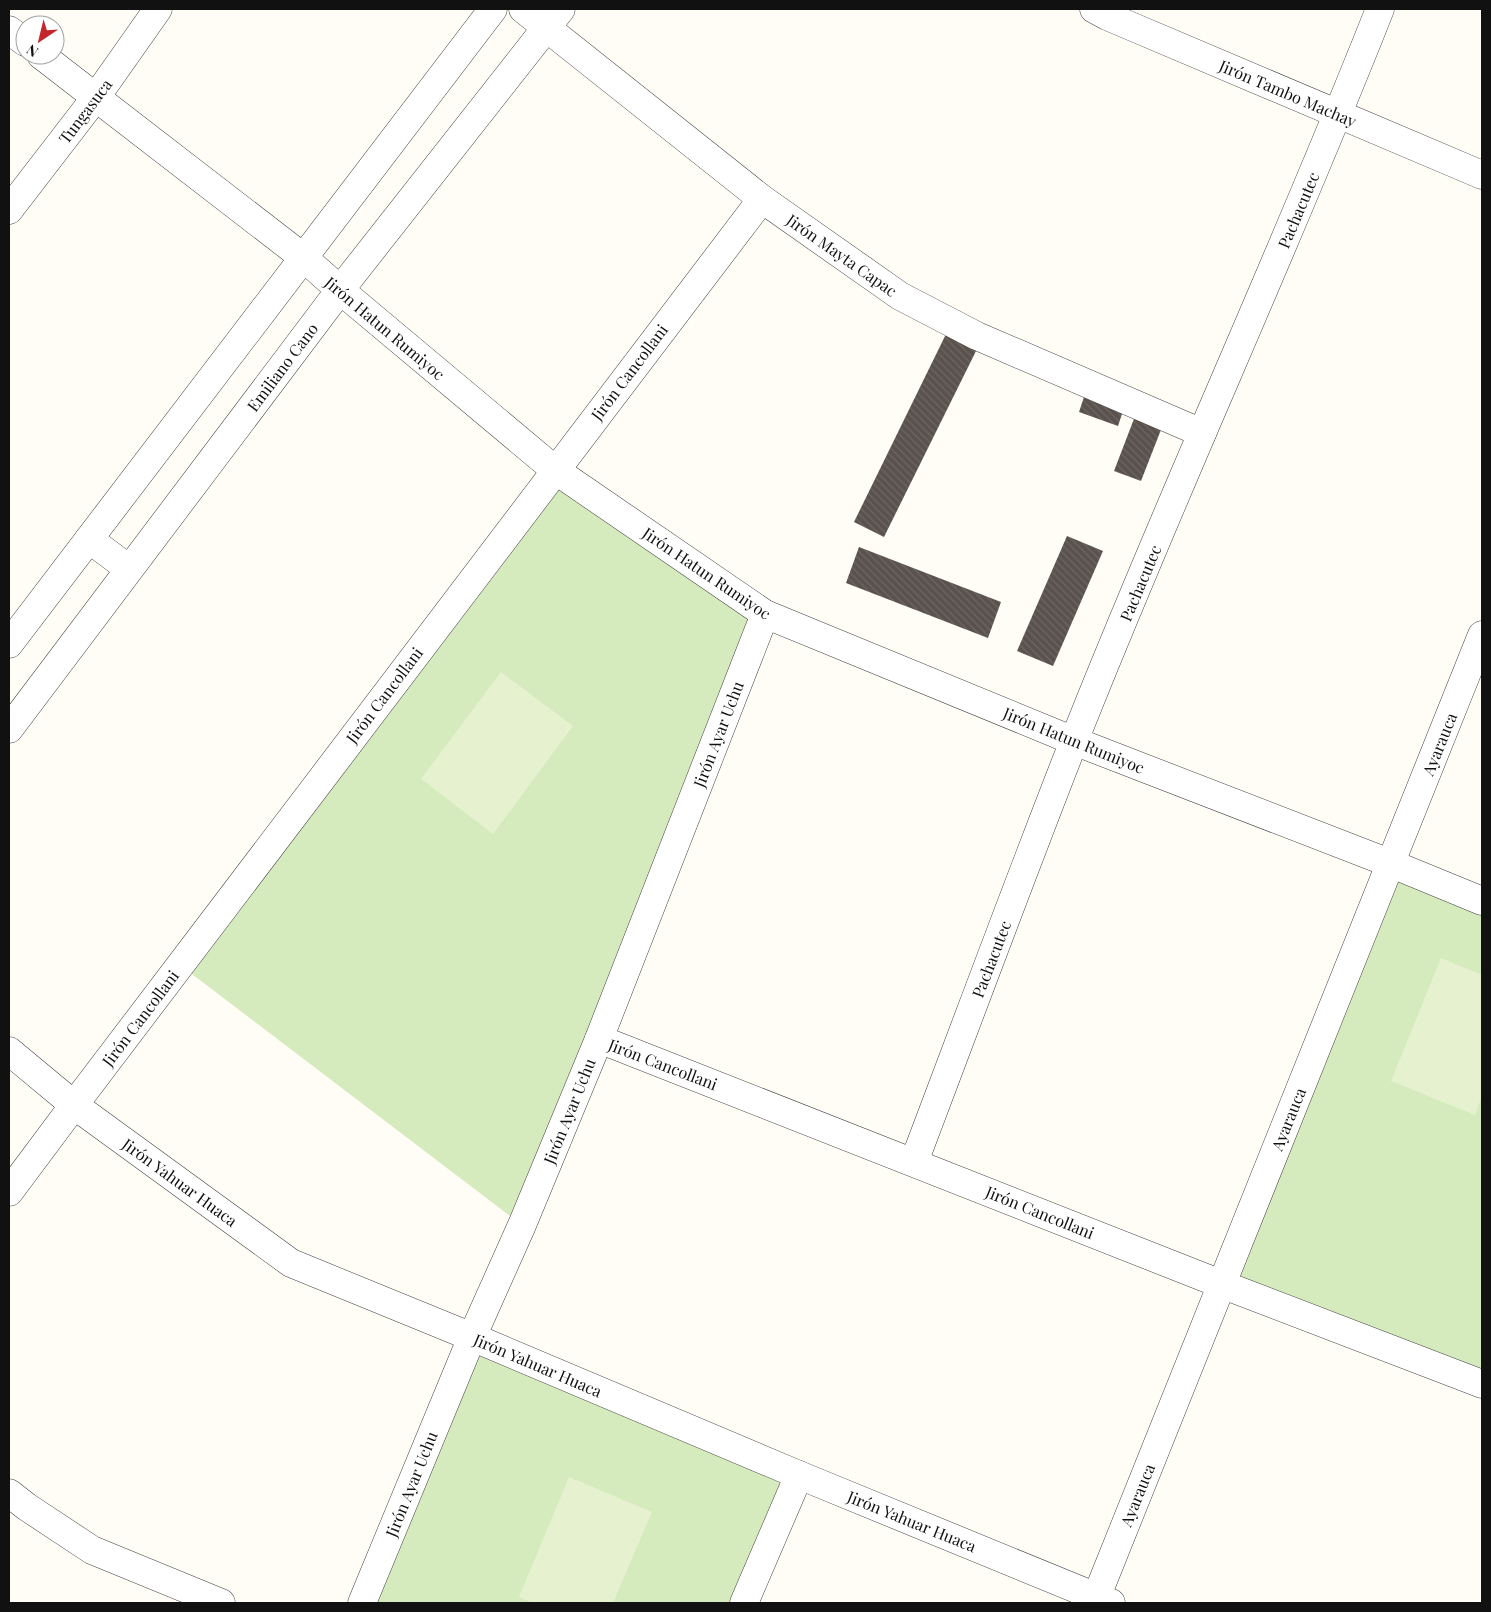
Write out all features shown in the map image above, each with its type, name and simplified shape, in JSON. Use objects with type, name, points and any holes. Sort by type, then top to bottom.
[{"type":"street","name":"Tungasuca","points":[[9,210],[96,97],[158,9]]},
{"type":"street","points":[[9,644],[493,9]]},
{"type":"street","name":"Jirón Mayta Capac","points":[[523,9],[554,18],[762,199],[900,296],[976,336],[1202,433]]},
{"type":"street","name":"Jirón Tambo Machay","points":[[1094,9],[1482,175]]},
{"type":"street","name":"Pachacutec","points":[[914,1162],[1074,741],[1202,433],[1338,115],[1380,9]]},
{"type":"street","name":"Emiliano Cano","points":[[9,729],[340,290],[554,18]]},
{"type":"street","name":"Jirón Hatun Rumiyoc","points":[[54,65],[304,258],[555,470],[765,614],[1074,741],[1392,864],[1482,901]]},
{"type":"street","name":"Jirón Cancollani","points":[[9,1192],[762,199]]},
{"type":"street","points":[[89,538],[129,569]]},
{"type":"street","name":"Jirón Ayar Uchu","points":[[362,1603],[472,1337],[522,1225],[599,1039],[765,614]]},
{"type":"street","name":"Ayarauca","points":[[1100,1601],[1221,1284],[1392,864],[1482,636]]},
{"type":"street","name":"Jirón Cancollani","points":[[599,1039],[1221,1284],[1482,1384]]},
{"type":"street","name":"Jirón Yahuar Huaca","points":[[9,1051],[74,1105],[291,1263],[1100,1601]]},
{"type":"street","points":[[744,1603],[799,1475]]},
{"type":"street","points":[[9,1493],[92,1550],[221,1603]]},
{"type":"green space","points":[[555,470],[765,614],[522,1225],[180,965]]},
{"type":"green space","points":[[501,672],[573,726],[493,834],[421,779]]},
{"type":"green space","points":[[1392,864],[1482,899],[1482,1384],[1221,1284]]},
{"type":"green space","points":[[1441,958],[1482,975],[1482,1096],[1475,1115],[1391,1081]]},
{"type":"green space","points":[[475,1340],[795,1478],[742,1603],[367,1603]]},
{"type":"green space","points":[[569,1477],[652,1512],[613,1603],[533,1603],[519,1597]]},
{"type":"building","points":[[947,332],[978,347],[884,537],[854,522]]},
{"type":"building","points":[[1086,391],[1125,405],[1118,426],[1079,412]]},
{"type":"building","points":[[1137,411],[1164,422],[1141,481],[1114,471]]},
{"type":"building","points":[[1067,536],[1103,551],[1053,666],[1017,651]]},
{"type":"building","points":[[859,547],[1001,602],[988,638],[846,583]]}]
